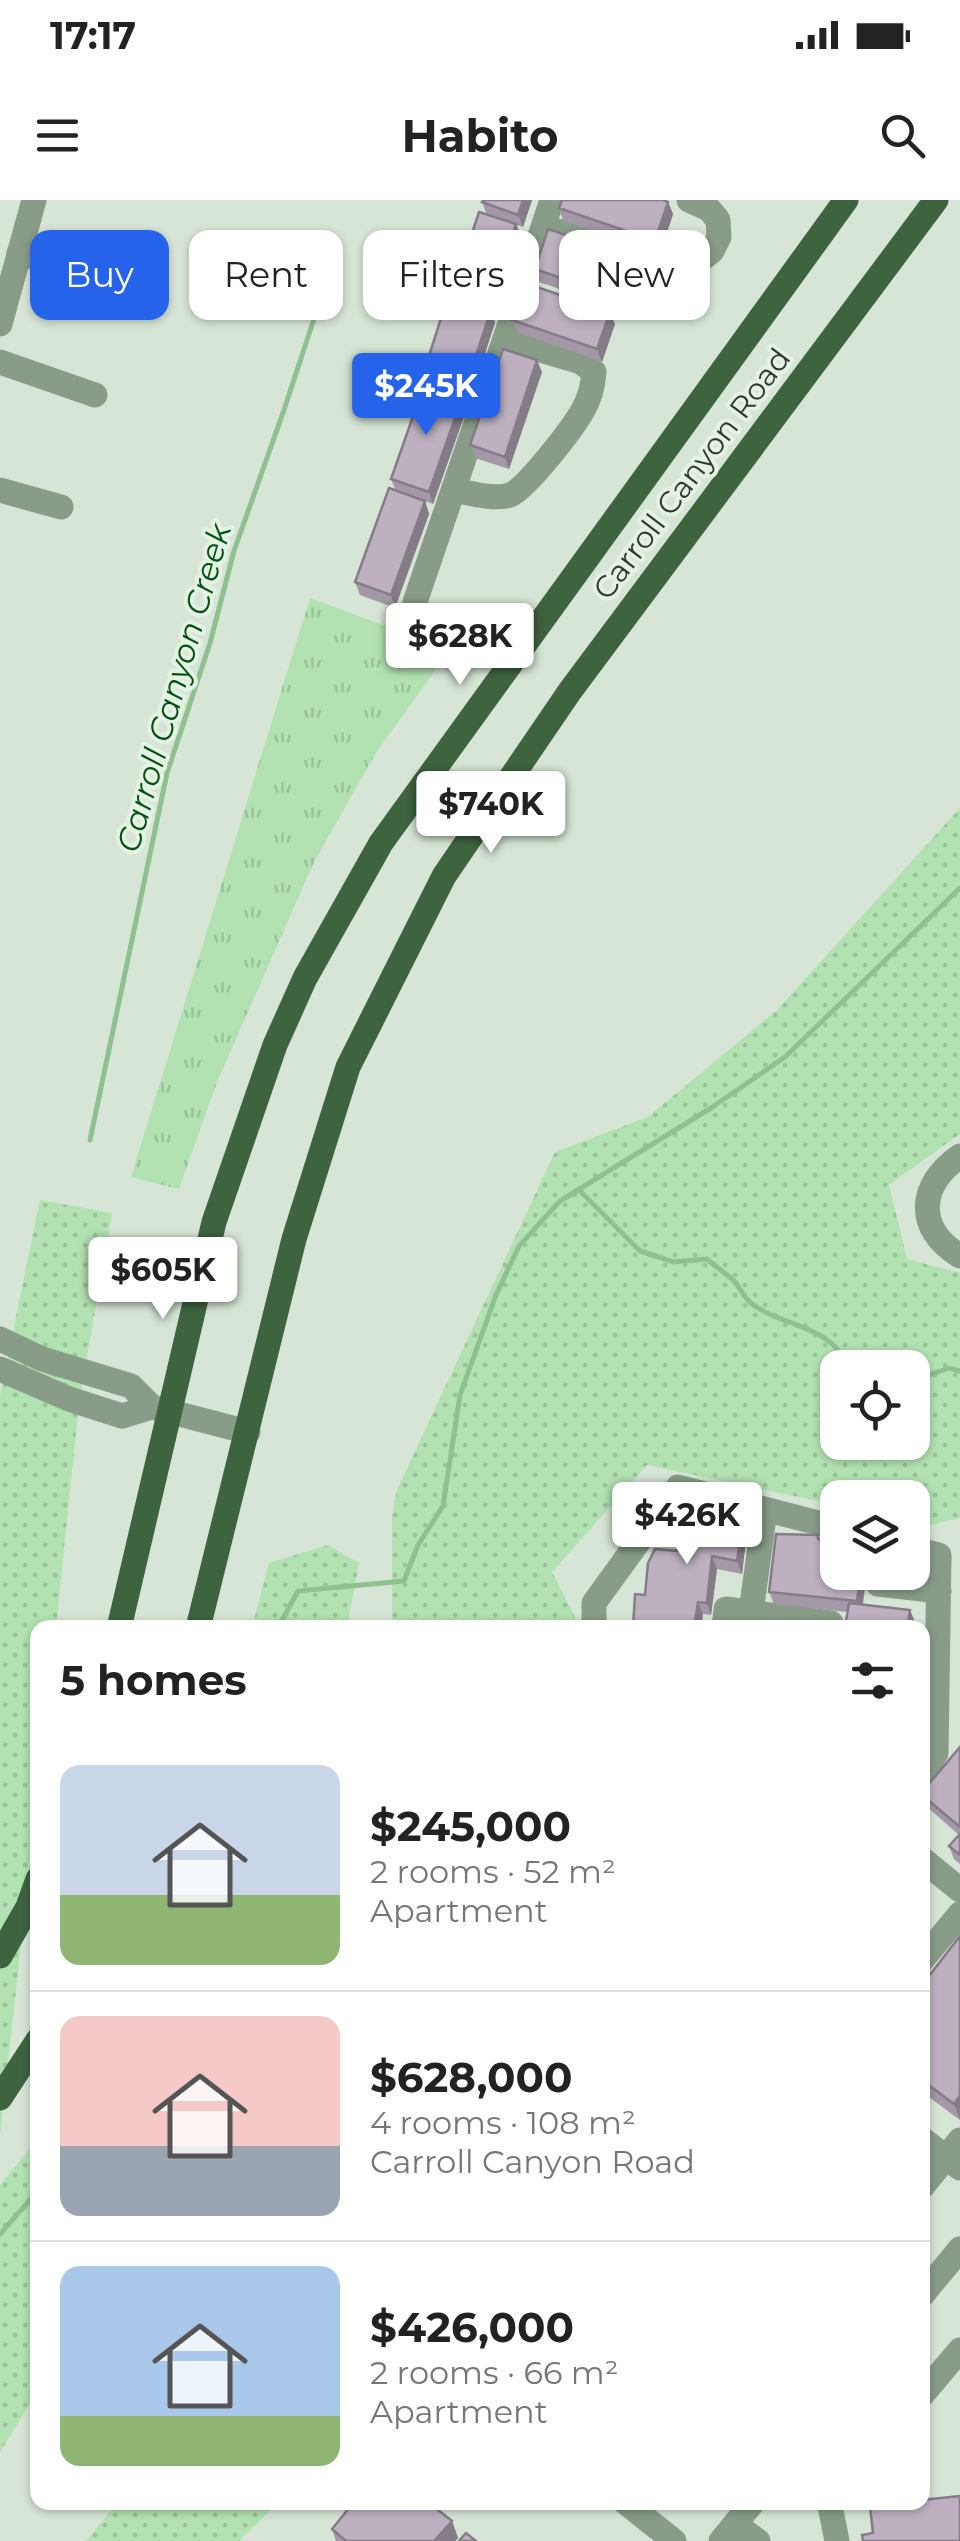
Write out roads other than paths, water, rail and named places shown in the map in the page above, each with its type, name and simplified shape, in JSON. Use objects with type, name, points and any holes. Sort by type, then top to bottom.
[{"type":"main road","name":"Carroll Canyon Road","points":[[121,1620],[162,1408],[214,1222],[275,1045],[340,914],[381,843],[846,200]]},
{"type":"main road","name":"Carroll Canyon Road","points":[[200,1620],[294,1239],[348,1067],[444,876],[570,691],[933,201]]},
{"type":"main road","points":[[0,1956],[30,1901]]},
{"type":"main road","points":[[0,2098],[30,2052]]},
{"type":"street","points":[[0,324],[34,200]]},
{"type":"street","points":[[414,602],[552,200]]},
{"type":"street","points":[[543,227],[674,264],[698,263],[712,251],[719,237],[718,220],[709,208],[689,200]]},
{"type":"street","points":[[19,253],[30,256]]},
{"type":"street","points":[[454,490],[486,496],[510,494],[526,482],[582,412],[592,389],[594,372],[581,362],[506,340]]},
{"type":"street","points":[[0,362],[95,394]]},
{"type":"street","points":[[0,490],[62,507]]},
{"type":"street","points":[[960,1156],[932,1186],[925,1207],[931,1228],[945,1247],[960,1256]]},
{"type":"street","points":[[0,1339],[42,1359],[131,1386],[162,1408],[248,1432]]},
{"type":"street","points":[[0,1369],[122,1416],[162,1408]]},
{"type":"street","points":[[594,1620],[594,1603],[678,1487],[820,1524]]},
{"type":"street","points":[[765,1510],[767,1618]]},
{"type":"street","points":[[930,1763],[936,1753],[939,1592],[950,1553]]},
{"type":"street","points":[[924,1590],[939,1592]]},
{"type":"street","points":[[725,1620],[726,1609],[793,1620]]},
{"type":"street","points":[[930,1866],[960,1890]]},
{"type":"street","points":[[932,1928],[960,1914]]},
{"type":"street","points":[[930,2143],[955,2155],[930,2178]]},
{"type":"street","points":[[930,2285],[960,2248]]},
{"type":"street","points":[[930,2386],[960,2350]]},
{"type":"street","points":[[746,2510],[728,2532],[758,2541]]},
{"type":"street","points":[[831,2510],[837,2541]]},
{"type":"street","points":[[655,2512],[674,2541]]},
{"type":"waterway","name":"Carroll Canyon Creek","points":[[90,1140],[167,773],[210,643],[234,551],[314,320]]},
{"type":"waterway","points":[[282,1620],[298,1591],[404,1581],[418,1545],[443,1506],[460,1395],[496,1295],[519,1246],[560,1201],[711,1108],[785,1057],[960,888]]},
{"type":"waterway","points":[[579,1190],[640,1251],[674,1262],[707,1259],[732,1279],[751,1303],[820,1335],[837,1350]]},
{"type":"waterway","points":[[930,1375],[949,1368],[960,1371]]},
{"type":"waterway","points":[[0,2234],[30,2200]]}]
